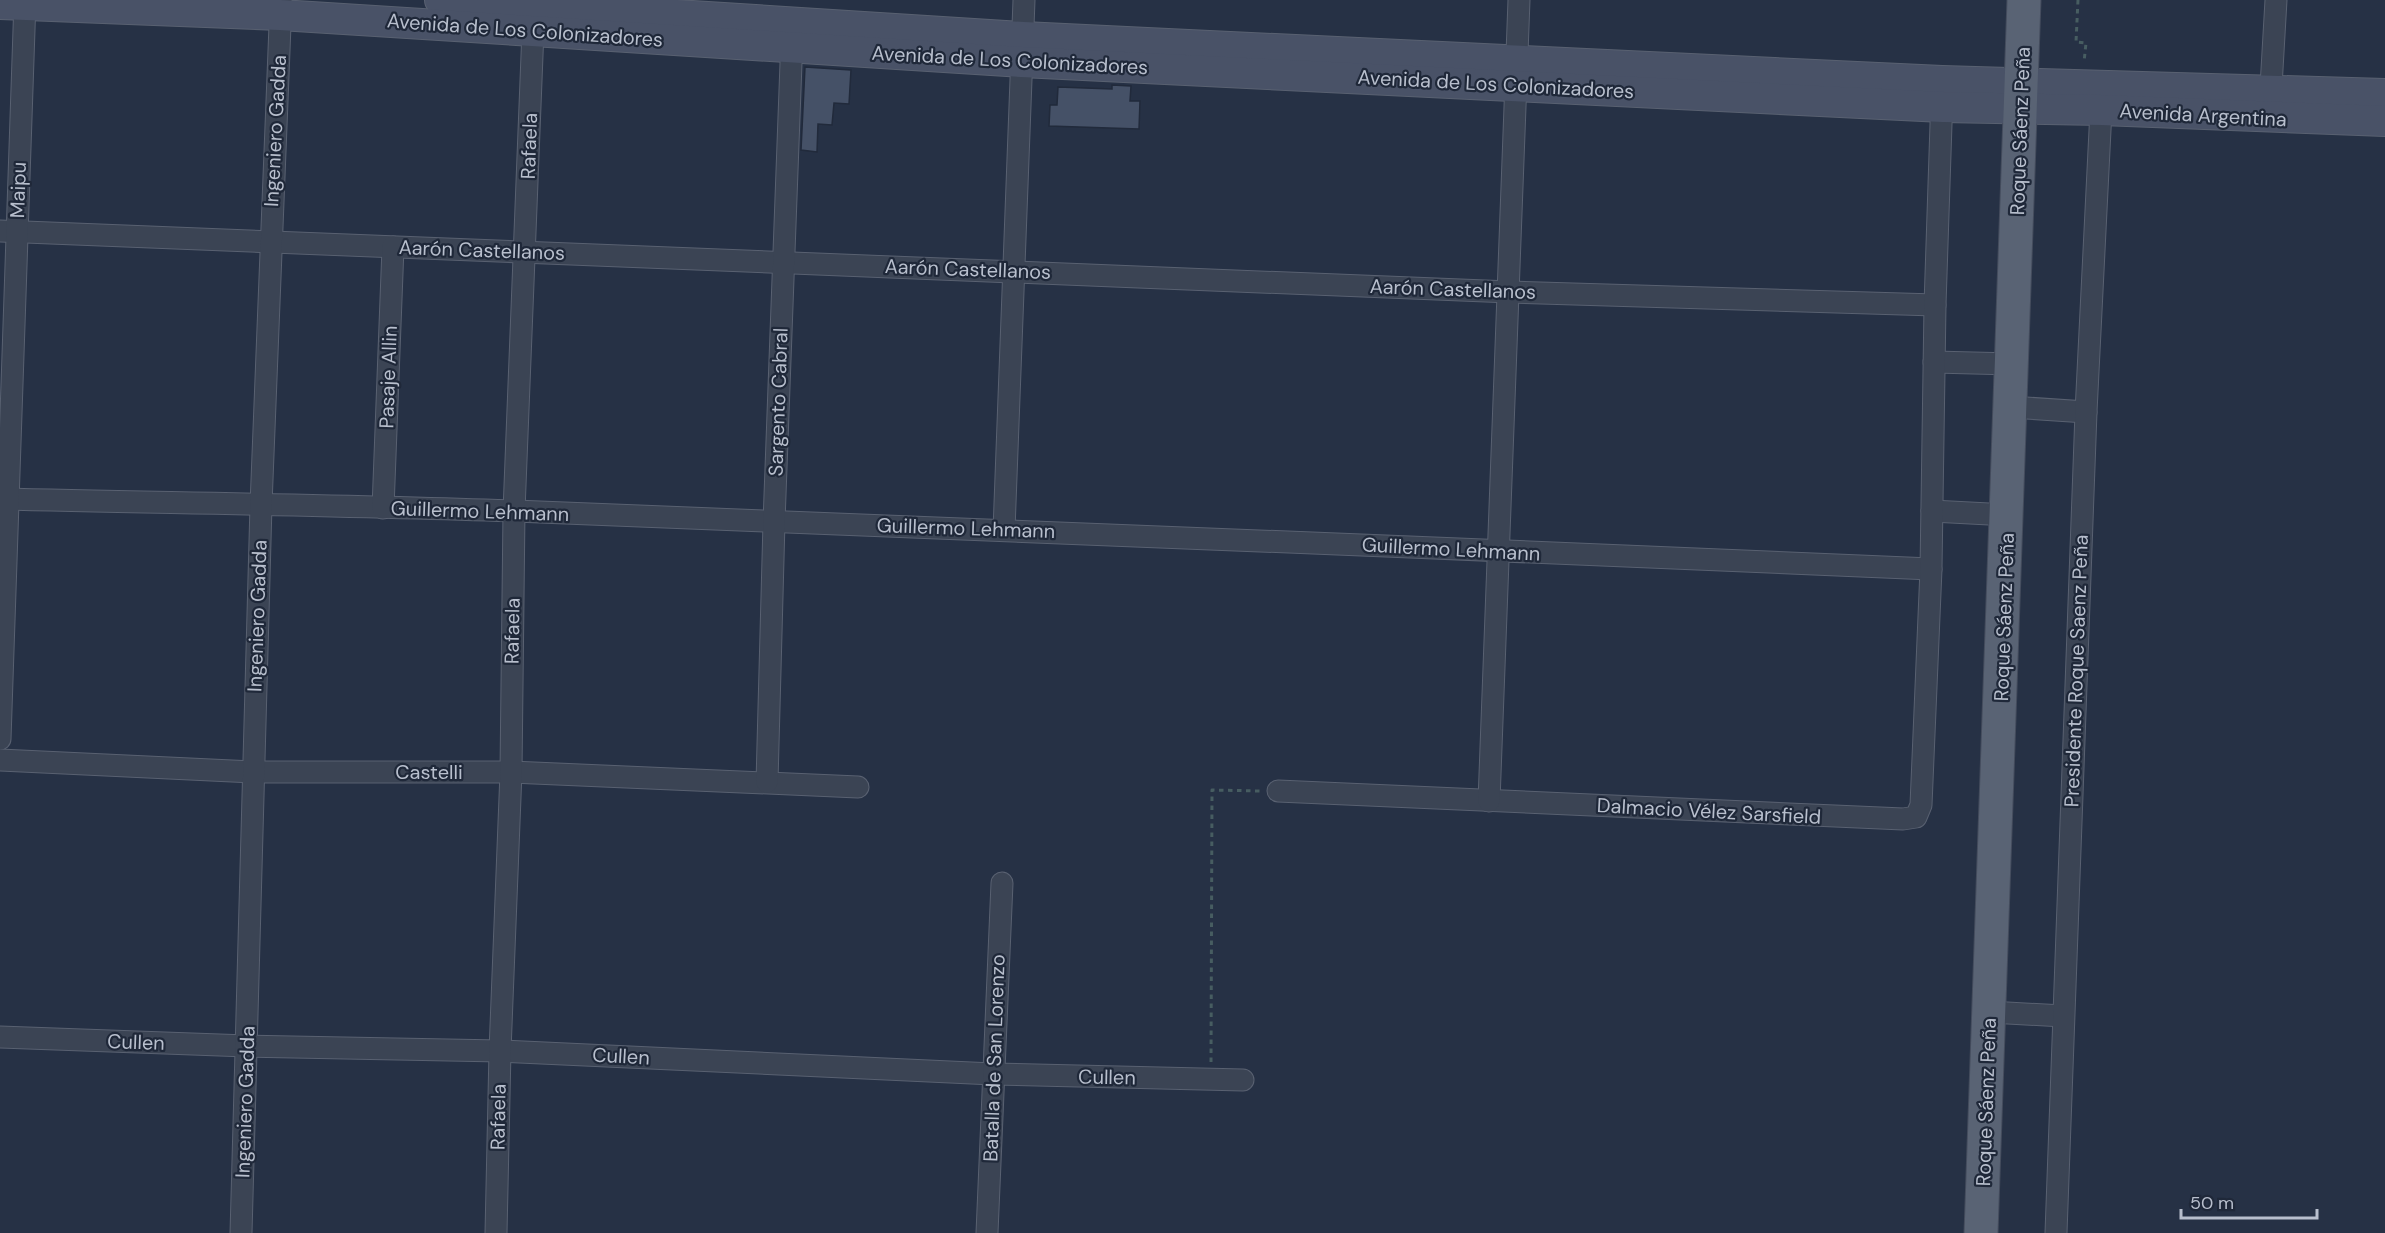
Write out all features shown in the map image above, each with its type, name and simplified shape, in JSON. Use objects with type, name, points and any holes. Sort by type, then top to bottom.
[{"type":"main road","name":"Avenida de Los Colonizadores","points":[[440,0],[792,35],[1022,50],[1942,94],[2021,95]]},
{"type":"main road","name":"Roque Sáenz Peña","points":[[1981,1233],[2012,407],[2024,0]]},
{"type":"main road","name":"Avenida de Los Colonizadores","points":[[16,3],[280,8],[536,8]]},
{"type":"main road","name":"Avenida Argentina","points":[[2021,95],[2101,110],[2270,104],[2385,94]]},
{"type":"main road","name":"Avenida Argentina","points":[[2021,95],[2270,104],[2385,122]]},
{"type":"street","points":[[1004,530],[1024,0]]},
{"type":"street","points":[[1489,801],[1519,0]]},
{"type":"street","points":[[2270,104],[2276,0]]},
{"type":"street","name":"Maipu","points":[[0,739],[9,231],[16,3]]},
{"type":"street","name":"Ingeniero Gadda","points":[[241,1233],[261,505],[280,8]]},
{"type":"street","name":"Rafaela","points":[[496,1233],[510,772],[513,511],[536,8]]},
{"type":"street","name":"Sargento Cabral","points":[[767,782],[792,35]]},
{"type":"street","points":[[1931,569],[1935,305],[1942,94]]},
{"type":"street","name":"Presidente Roque Saenz Peña","points":[[2056,1233],[2062,1016],[2086,412],[2101,110]]},
{"type":"street","name":"Aarón Castellanos","points":[[9,231],[1509,292],[1935,305]]},
{"type":"street","name":"Pasaje Allin","points":[[383,508],[393,247]]},
{"type":"street","points":[[1934,362],[2013,364]]},
{"type":"street","points":[[2012,407],[2086,412]]},
{"type":"street","name":"Guillermo Lehmann","points":[[4,499],[513,511],[1227,538],[1497,552],[1931,569]]},
{"type":"street","points":[[1932,511],[2008,515]]},
{"type":"street","name":"Dalmacio Vélez Sarsfield","points":[[1278,791],[1903,819],[1916,817],[1921,805],[1931,569]]},
{"type":"street","name":"Castelli","points":[[0,760],[253,772],[510,772],[858,787]]},
{"type":"street","name":"Batalla de San Lorenzo","points":[[987,1233],[1002,883]]},
{"type":"street","points":[[1990,1012],[2062,1016]]},
{"type":"street","name":"Cullen","points":[[0,1037],[247,1046],[500,1051],[993,1074],[1243,1080]]},
{"type":"path","points":[[1211,1080],[1212,790],[1278,791]]},
{"type":"building","points":[[805,67],[851,70],[849,104],[834,103],[832,125],[818,124],[817,152],[801,150]]},
{"type":"building","points":[[1112,85],[1131,86],[1130,101],[1140,101],[1139,129],[1049,126],[1050,105],[1057,105],[1058,87],[1112,89]]}]
